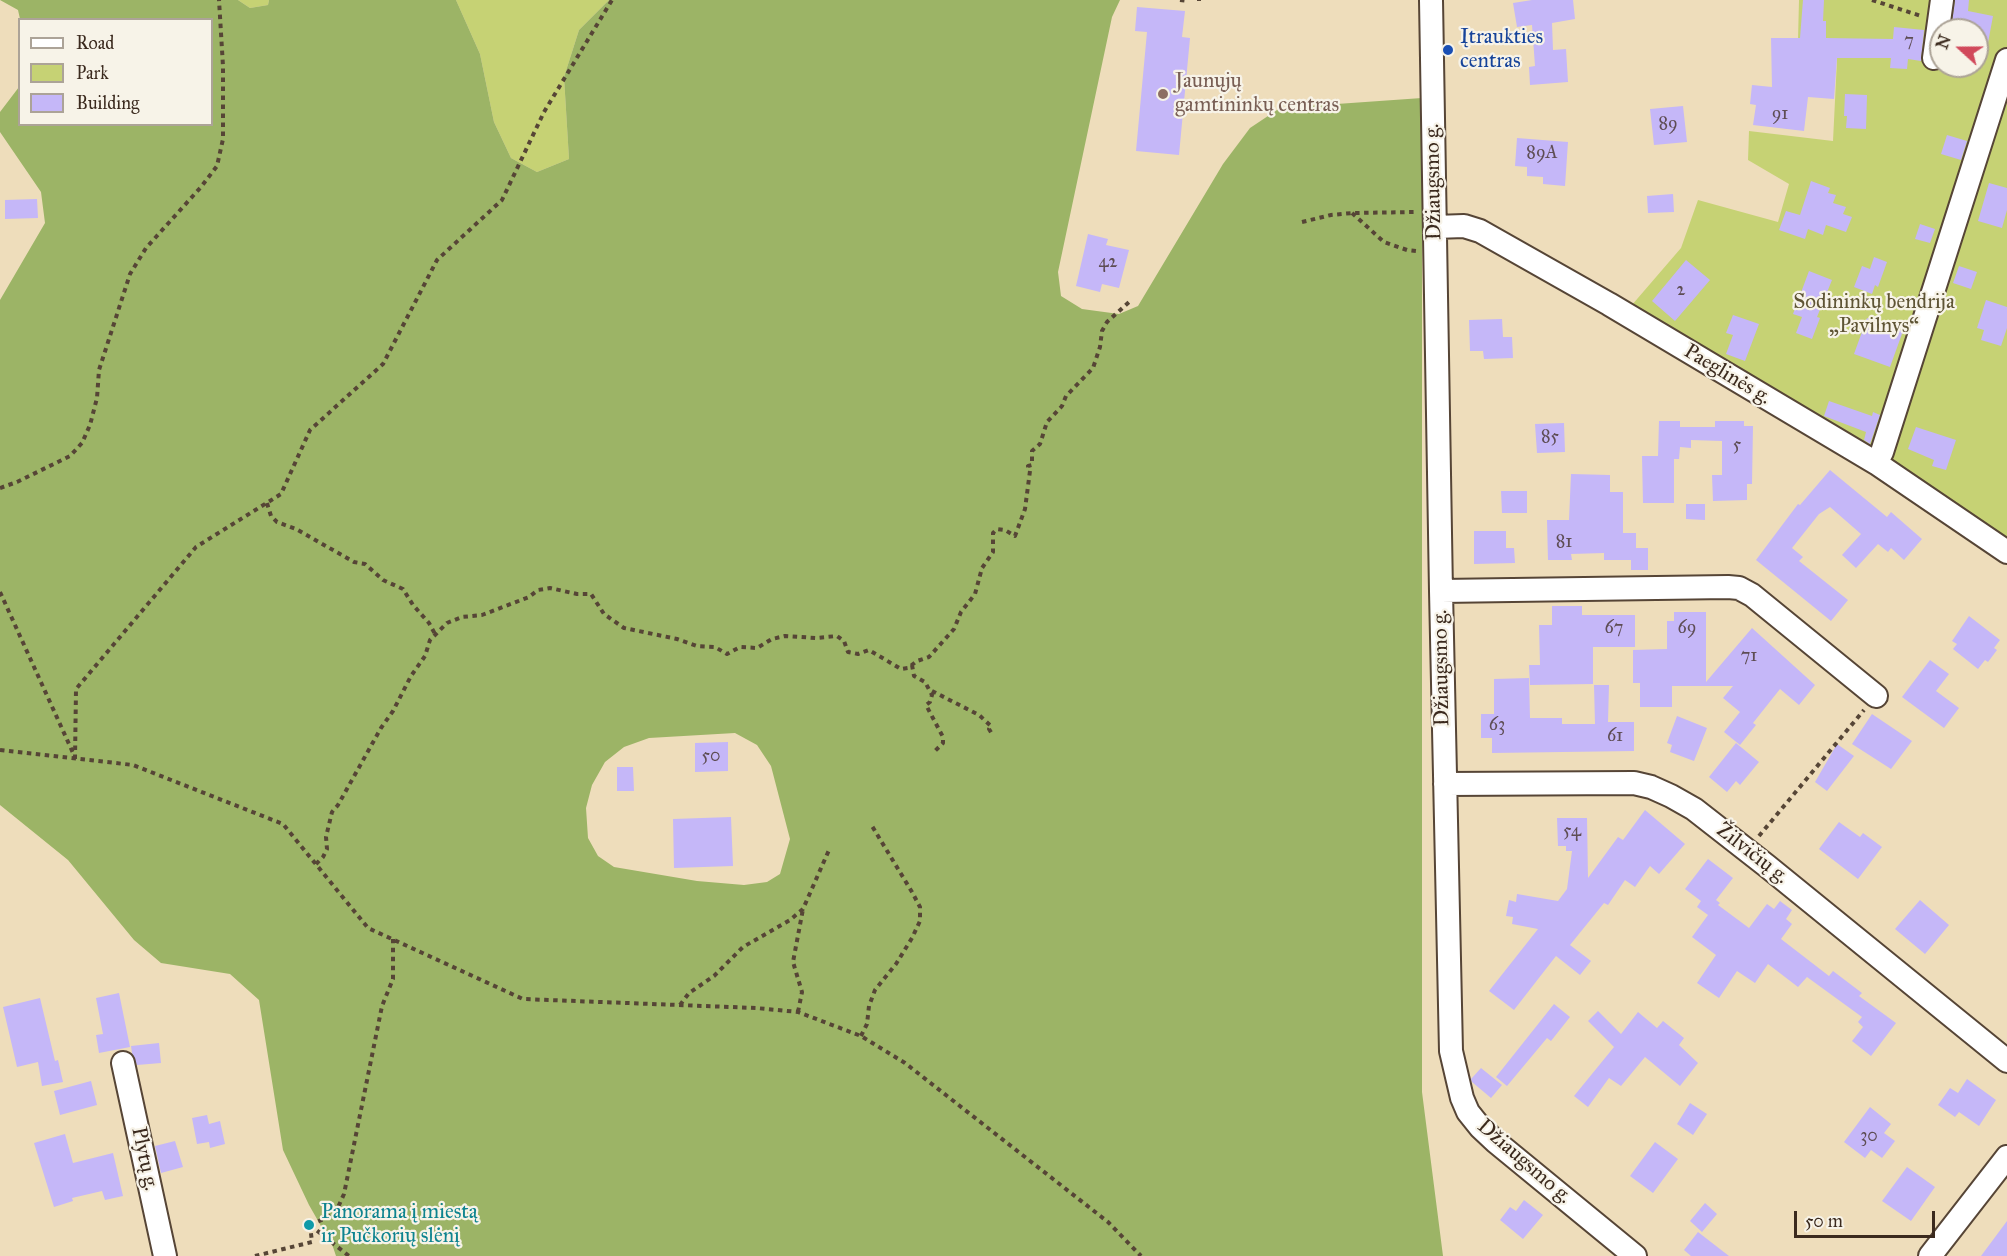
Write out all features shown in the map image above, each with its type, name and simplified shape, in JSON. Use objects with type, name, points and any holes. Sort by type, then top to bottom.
[{"type":"street","name":"Džiaugsmo g.","points":[[1431,0],[1444,784],[1451,1051],[1462,1098],[1468,1112],[1496,1142],[1635,1256]]},
{"type":"street","points":[[1876,464],[1882,452],[2007,60]]},
{"type":"street","name":"Paeglinės g.","points":[[1435,217],[1480,231],[1609,304],[1876,464],[2007,552]]},
{"type":"street","points":[[1441,591],[1739,588],[1752,595],[1876,696]]},
{"type":"street","name":"Žilvičių g.","points":[[1444,784],[1634,783],[1651,787],[1671,796],[1694,809],[1747,850],[2007,1061]]},
{"type":"street","name":"Plytų g.","points":[[123,1063],[165,1256]]},
{"type":"street","points":[[1930,1256],[2007,1157]]},
{"type":"path","points":[[0,488],[70,456],[82,443],[90,425],[97,398],[99,370],[130,274],[146,248],[217,166],[223,139],[223,66],[219,0]]},
{"type":"path","points":[[75,759],[76,689],[196,548],[281,494],[310,430],[384,364],[437,260],[502,200],[544,112],[612,0]]},
{"type":"path","points":[[1179,0],[1188,0]]},
{"type":"path","points":[[1872,0],[1940,11]]},
{"type":"path","points":[[1302,222],[1352,213],[1411,213],[1435,217]]},
{"type":"path","points":[[1352,213],[1383,242],[1407,250],[1435,252]]},
{"type":"path","points":[[316,864],[327,849],[326,837],[332,812],[393,711],[424,656],[430,640],[447,623],[462,617],[482,615],[530,597],[538,590],[550,588],[577,594],[591,594],[604,614],[624,628],[652,636],[677,639],[697,646],[715,647],[727,654],[740,647],[757,648],[772,639],[785,636],[816,639],[837,636],[844,641],[848,652],[858,654],[869,650],[901,669],[929,657],[954,629],[961,612],[975,594],[982,568],[993,552],[993,533],[997,529],[1005,530],[1015,536],[1025,509],[1030,471],[1028,466],[1032,465],[1032,451],[1040,444],[1047,422],[1062,406],[1066,396],[1093,368],[1100,347],[1102,331],[1107,322],[1129,302]]},
{"type":"path","points":[[267,503],[271,516],[277,522],[316,539],[354,562],[365,564],[383,580],[403,589],[413,605],[429,622],[435,634]]},
{"type":"path","points":[[0,592],[75,759]]},
{"type":"path","points":[[912,665],[914,676],[925,682],[931,691],[932,697],[926,705],[943,737],[943,743],[935,751]]},
{"type":"path","points":[[931,691],[980,716],[992,726],[989,729],[992,734]]},
{"type":"path","points":[[1747,850],[1876,696]]},
{"type":"path","points":[[0,750],[133,765],[283,824],[368,928],[523,999],[756,1008],[798,1012],[861,1036],[905,1063],[1108,1222],[1141,1256]]},
{"type":"path","points":[[861,1036],[867,1024],[869,1006],[875,990],[896,964],[920,921],[920,907],[872,826]]},
{"type":"path","points":[[798,1012],[802,992],[793,962],[803,909],[829,850]]},
{"type":"path","points":[[680,1005],[689,993],[714,976],[743,947],[790,920],[803,909]]},
{"type":"path","points":[[310,1225],[335,1214],[344,1194],[382,1006],[393,979],[393,939]]},
{"type":"path","points":[[255,1256],[312,1242],[310,1225]]},
{"type":"path","points":[[310,1225],[349,1256]]},
{"type":"green space","points":[[0,0],[238,0],[250,8],[268,5],[269,0],[456,0],[480,54],[494,122],[511,158],[537,172],[569,159],[564,77],[579,30],[609,0],[1120,0],[1112,17],[1058,272],[1061,296],[1082,309],[1119,314],[1138,306],[1223,164],[1250,128],[1280,108],[1422,98],[1422,1092],[1443,1256],[336,1256],[283,1150],[259,1000],[230,974],[161,963],[134,940],[68,860],[0,805],[0,300],[45,223],[41,192],[0,132],[0,112],[18,88],[18,126],[213,126],[213,18],[20,18],[18,10]],"holes":[[[735,733],[757,745],[771,766],[790,839],[780,874],[767,882],[744,885],[697,881],[614,867],[598,856],[588,838],[586,808],[592,785],[605,762],[624,747],[649,738]]]},
{"type":"green space","points":[[238,0],[269,0],[268,5],[250,8]]},
{"type":"green space","points":[[456,0],[609,0],[579,30],[564,77],[569,159],[537,172],[511,158],[494,122],[480,54]]},
{"type":"green space","name":"Sodininkų bendrija „Pavilnys“","points":[[1799,0],[2007,0],[2007,559],[1887,478],[1619,320],[1681,248],[1698,200],[1778,222],[1789,184],[1748,160],[1749,131],[1833,141],[1838,40],[1798,40]]},
{"type":"building","points":[[1532,0],[1573,0],[1575,19],[1552,23],[1553,50],[1566,49],[1568,82],[1530,85],[1529,67],[1535,66],[1532,25],[1517,27],[1513,3]]},
{"type":"building","points":[[1803,0],[1824,0],[1823,21],[1826,21],[1826,38],[1893,39],[1894,27],[1924,30],[1921,61],[1908,59],[1907,69],[1890,68],[1891,58],[1837,58],[1834,99],[1808,97],[1804,131],[1753,125],[1756,105],[1750,104],[1752,85],[1772,87],[1771,38],[1800,38]]},
{"type":"building","points":[[1955,0],[1969,0],[1968,11],[1993,16],[1989,38],[1989,18],[1953,18]]},
{"type":"building","name":"Jaunųjų gamtininkų centras","points":[[1137,7],[1185,11],[1182,37],[1190,38],[1179,155],[1136,151],[1147,32],[1135,31]]},
{"type":"building","points":[[1845,94],[1867,95],[1866,129],[1846,128]]},
{"type":"building","points":[[1683,106],[1687,142],[1654,145],[1650,109]]},
{"type":"building","points":[[1947,135],[1967,141],[1961,160],[1941,154]]},
{"type":"building","points":[[1517,138],[1568,142],[1565,186],[1543,184],[1543,177],[1527,176],[1527,167],[1515,166]]},
{"type":"building","points":[[1811,181],[1830,188],[1828,193],[1836,195],[1833,203],[1846,207],[1843,214],[1852,217],[1846,232],[1826,225],[1823,235],[1808,229],[1805,239],[1779,230],[1786,211],[1800,215]]},
{"type":"building","points":[[1989,183],[2007,188],[2007,210],[2002,228],[1978,221]]},
{"type":"building","points":[[1673,194],[1674,212],[1648,213],[1647,196]]},
{"type":"building","points":[[37,199],[38,218],[5,219],[5,200]]},
{"type":"building","points":[[1920,224],[1935,229],[1930,243],[1915,239]]},
{"type":"building","points":[[1088,234],[1108,239],[1106,245],[1129,250],[1119,288],[1102,284],[1100,292],[1076,286]]},
{"type":"building","points":[[1874,257],[1887,262],[1878,287],[1875,285],[1872,294],[1854,287],[1862,266],[1870,269]]},
{"type":"building","points":[[1686,260],[1710,280],[1675,321],[1652,301]]},
{"type":"building","points":[[1959,266],[1977,272],[1971,289],[1953,283]]},
{"type":"building","points":[[1809,271],[1832,280],[1817,317],[1820,318],[1812,339],[1796,333],[1802,317],[1793,314]]},
{"type":"building","points":[[1986,300],[2007,307],[2007,328],[2001,346],[1981,340],[1984,330],[1977,328]]},
{"type":"building","points":[[1733,315],[1759,324],[1745,361],[1726,354],[1733,335],[1726,333]]},
{"type":"building","points":[[1867,318],[1903,331],[1890,367],[1854,354]]},
{"type":"building","points":[[1502,319],[1503,337],[1512,337],[1513,358],[1484,359],[1483,351],[1470,351],[1469,320]]},
{"type":"building","points":[[1829,401],[1872,416],[1873,412],[1880,415],[1870,444],[1864,440],[1866,432],[1824,416]]},
{"type":"building","points":[[1659,421],[1680,421],[1680,427],[1715,427],[1715,421],[1744,421],[1744,426],[1753,426],[1752,484],[1747,484],[1747,500],[1713,501],[1712,475],[1722,475],[1722,441],[1691,440],[1691,448],[1680,447],[1679,459],[1674,459],[1674,503],[1643,503],[1642,456],[1658,456]]},
{"type":"building","points":[[1564,423],[1565,452],[1537,453],[1535,424]]},
{"type":"building","points":[[1916,427],[1956,440],[1946,470],[1932,466],[1934,460],[1908,449]]},
{"type":"building","points":[[1830,470],[1887,517],[1891,512],[1922,539],[1904,560],[1891,548],[1888,552],[1878,544],[1856,568],[1842,555],[1861,534],[1830,507],[1819,514],[1792,548],[1803,557],[1799,561],[1848,600],[1831,621],[1756,560],[1798,504],[1800,505]]},
{"type":"building","points":[[1571,474],[1610,475],[1610,492],[1623,492],[1623,533],[1636,533],[1636,548],[1648,548],[1648,570],[1631,570],[1631,560],[1604,560],[1604,553],[1571,554],[1572,560],[1548,560],[1547,520],[1569,520]]},
{"type":"building","points":[[1501,491],[1527,491],[1527,513],[1502,513]]},
{"type":"building","points":[[1686,504],[1705,504],[1705,520],[1686,519]]},
{"type":"building","points":[[1474,531],[1506,531],[1506,548],[1514,548],[1515,563],[1474,564]]},
{"type":"building","points":[[1552,606],[1582,606],[1582,615],[1635,615],[1635,647],[1593,647],[1593,684],[1530,685],[1529,665],[1540,665],[1539,625],[1552,625]]},
{"type":"building","points":[[1674,612],[1706,612],[1706,682],[1752,628],[1815,685],[1799,705],[1780,689],[1753,723],[1756,725],[1740,745],[1724,732],[1740,712],[1723,698],[1733,686],[1672,686],[1672,707],[1640,707],[1640,683],[1633,683],[1633,650],[1667,649],[1667,621],[1674,621]]},
{"type":"building","points":[[1969,616],[2000,640],[1994,648],[1997,650],[1988,662],[1985,660],[1978,669],[1953,649],[1957,644],[1952,641]]},
{"type":"building","points":[[1930,660],[1949,674],[1936,691],[1959,708],[1944,728],[1902,697]]},
{"type":"building","points":[[1529,678],[1530,718],[1562,718],[1562,724],[1595,724],[1594,685],[1609,685],[1608,722],[1634,722],[1634,751],[1492,753],[1492,738],[1481,738],[1481,714],[1494,714],[1494,679]]},
{"type":"building","points":[[1872,714],[1912,741],[1891,769],[1852,744]]},
{"type":"building","points":[[1677,716],[1707,728],[1694,761],[1670,752],[1672,745],[1667,743]]},
{"type":"building","points":[[728,742],[728,771],[695,772],[695,743]]},
{"type":"building","points":[[1736,743],[1759,762],[1740,785],[1736,781],[1727,792],[1709,777]]},
{"type":"building","points":[[1837,744],[1854,756],[1827,791],[1815,782]]},
{"type":"building","points":[[617,767],[633,767],[634,791],[617,791]]},
{"type":"building","points":[[1645,810],[1685,844],[1659,874],[1650,866],[1635,887],[1625,880],[1608,905],[1604,903],[1570,945],[1591,961],[1580,975],[1556,956],[1514,1010],[1489,991],[1538,929],[1512,924],[1513,917],[1506,916],[1509,900],[1516,902],[1517,894],[1558,901],[1567,889],[1572,851],[1566,851],[1566,846],[1558,846],[1557,818],[1587,818],[1588,878],[1618,837],[1623,840]]},
{"type":"building","points":[[731,817],[733,866],[674,868],[673,819]]},
{"type":"building","points":[[1839,822],[1860,837],[1863,833],[1882,847],[1858,879],[1819,849]]},
{"type":"building","points":[[1708,859],[1733,878],[1716,900],[1720,903],[1718,905],[1749,928],[1767,904],[1774,909],[1780,901],[1792,910],[1786,919],[1792,924],[1781,939],[1829,976],[1833,971],[1862,993],[1859,996],[1896,1023],[1871,1056],[1852,1041],[1863,1027],[1858,1022],[1862,1017],[1807,977],[1798,987],[1768,964],[1755,983],[1737,971],[1719,998],[1697,983],[1716,955],[1692,937],[1708,915],[1697,907],[1701,901],[1685,889]]},
{"type":"building","points":[[1920,900],[1949,925],[1925,954],[1895,929]]},
{"type":"building","points":[[119,993],[130,1047],[99,1053],[96,1035],[103,1034],[96,998]]},
{"type":"building","points":[[40,998],[55,1061],[58,1060],[63,1082],[42,1086],[38,1062],[17,1067],[3,1007]]},
{"type":"building","points":[[1554,1004],[1570,1017],[1551,1041],[1547,1038],[1507,1086],[1496,1077]]},
{"type":"building","points":[[1598,1011],[1621,1034],[1638,1012],[1657,1028],[1663,1021],[1684,1038],[1679,1045],[1698,1063],[1680,1086],[1645,1057],[1621,1086],[1609,1078],[1588,1107],[1574,1096],[1614,1047],[1588,1021]]},
{"type":"building","points":[[159,1043],[161,1063],[137,1065],[131,1046]]},
{"type":"building","points":[[1481,1068],[1502,1085],[1491,1098],[1471,1079]]},
{"type":"building","points":[[1967,1079],[1996,1100],[1979,1126],[1959,1112],[1955,1117],[1938,1105],[1950,1088],[1958,1093]]},
{"type":"building","points":[[91,1081],[97,1105],[60,1115],[54,1091]]},
{"type":"building","points":[[1690,1103],[1707,1114],[1693,1135],[1677,1124]]},
{"type":"building","points":[[1870,1107],[1891,1124],[1884,1133],[1895,1141],[1882,1158],[1871,1150],[1865,1158],[1844,1142]]},
{"type":"building","points":[[207,1115],[209,1124],[220,1121],[225,1144],[210,1148],[209,1142],[197,1144],[192,1118]]},
{"type":"building","points":[[65,1134],[73,1163],[113,1153],[123,1196],[105,1200],[102,1191],[72,1198],[73,1201],[54,1207],[34,1143]]},
{"type":"building","points":[[175,1141],[183,1167],[161,1173],[155,1146]]},
{"type":"building","points":[[1655,1142],[1678,1159],[1653,1193],[1630,1176]]},
{"type":"building","points":[[1907,1167],[1935,1187],[1911,1221],[1882,1201]]},
{"type":"building","points":[[1524,1200],[1543,1215],[1523,1239],[1500,1220],[1510,1207],[1516,1211]]},
{"type":"building","points":[[1705,1203],[1717,1214],[1702,1232],[1690,1221]]},
{"type":"building","points":[[2007,1221],[2007,1256],[1981,1256]]},
{"type":"building","points":[[1698,1232],[1729,1256],[1691,1256],[1684,1250]]},
{"type":"place","name":"Įtraukties centras","points":[[1448,50]]},
{"type":"place","name":"Jaunųjų gamtininkų centras","points":[[1163,94]]},
{"type":"place","name":"Panorama į miestą ir Pučkorių slėnį","points":[[309,1225]]}]
